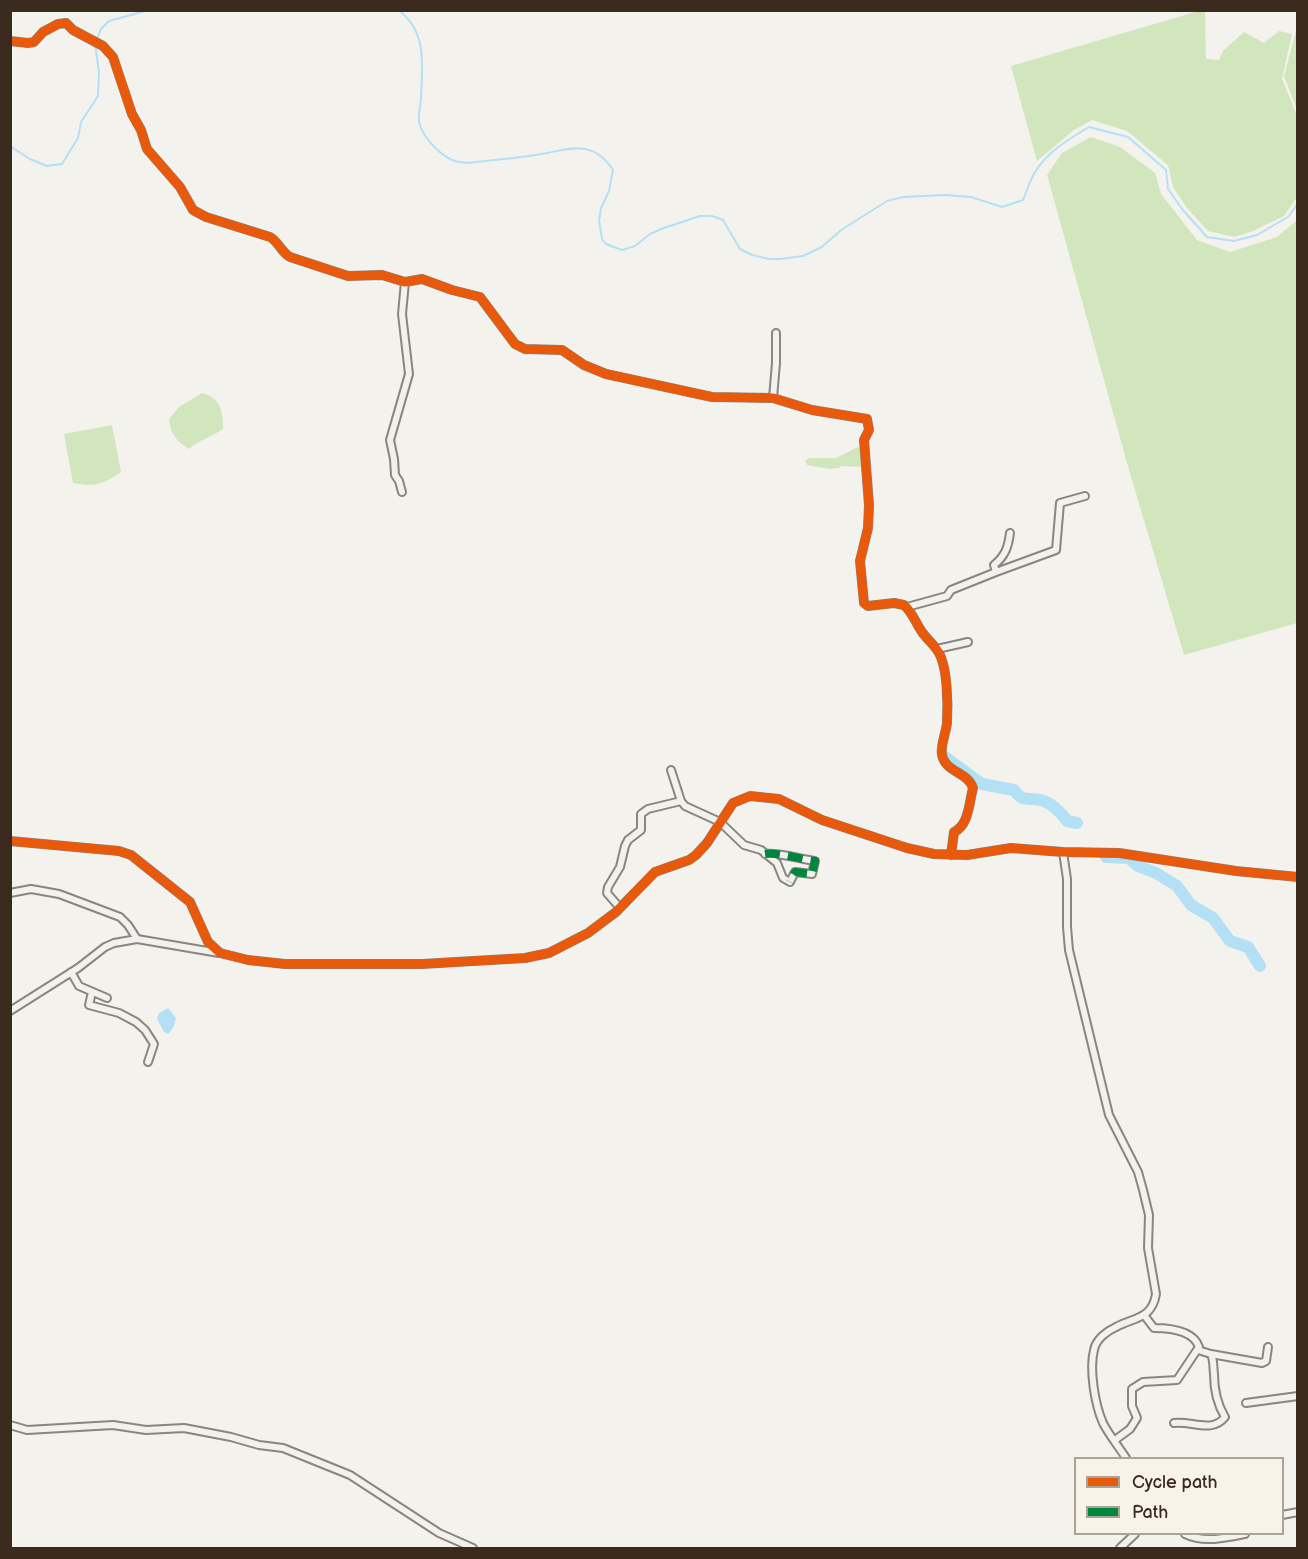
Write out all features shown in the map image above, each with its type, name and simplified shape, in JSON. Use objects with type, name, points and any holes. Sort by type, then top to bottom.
[{"type":"street","points":[[10,41],[34,42],[43,32],[61,23],[103,46],[113,57],[132,114],[141,130],[147,149],[180,188],[193,210],[206,217],[270,237],[276,240],[285,254],[348,276],[382,275],[405,282],[422,279],[452,291],[480,297],[515,344],[525,349],[562,350],[584,365],[606,374],[712,397],[772,398],[812,410],[863,417],[868,421],[869,430],[864,440],[869,513],[860,561],[864,603],[868,606],[900,603],[907,607],[924,634],[937,649],[945,669],[947,726],[941,754],[945,764],[963,775],[973,788],[965,821],[961,829],[954,832],[951,855]]},
{"type":"street","points":[[402,492],[395,475],[390,440],[409,374],[402,314],[405,282]]},
{"type":"street","points":[[772,398],[777,333]]},
{"type":"street","points":[[907,607],[947,596],[951,590],[1056,550],[1060,503],[1085,496]]},
{"type":"street","points":[[996,572],[994,566],[1008,548],[1010,533]]},
{"type":"street","points":[[937,649],[968,642]]},
{"type":"street","points":[[671,770],[681,801],[685,806],[720,822],[744,845],[760,849],[765,854],[777,863],[782,877],[790,882],[795,872],[812,874],[815,861],[788,857],[777,852],[765,854]]},
{"type":"street","points":[[11,1009],[71,972],[109,944],[137,939],[248,960],[285,964],[422,964],[525,957],[560,948],[588,933],[620,908],[655,872],[689,860],[696,855],[736,801],[750,796],[779,799],[822,820],[906,848],[951,855],[967,855],[1011,848],[1119,853],[1298,877]]},
{"type":"street","points":[[620,908],[607,893],[608,887],[620,867],[628,840],[641,830],[641,814],[648,809],[681,801]]},
{"type":"street","points":[[10,841],[100,849],[131,855],[190,902],[206,938],[220,953]]},
{"type":"street","points":[[1063,852],[1067,879],[1068,941],[1077,984],[1109,1115],[1138,1172],[1149,1215],[1148,1248],[1156,1294],[1151,1310],[1107,1332],[1094,1349],[1095,1395],[1104,1425],[1125,1457]]},
{"type":"street","points":[[10,892],[40,890],[120,917],[137,939]]},
{"type":"street","points":[[71,972],[79,986],[107,998]]},
{"type":"street","points":[[92,992],[89,1005],[126,1016],[145,1030],[154,1044],[148,1062]]},
{"type":"street","points":[[1115,1440],[1130,1429],[1137,1418],[1132,1406],[1132,1389],[1143,1382],[1177,1380],[1198,1350],[1195,1339],[1169,1328],[1154,1328],[1144,1315]]},
{"type":"street","points":[[1198,1350],[1262,1363],[1266,1361],[1268,1347]]},
{"type":"street","points":[[1174,1423],[1209,1426],[1224,1420],[1225,1417],[1218,1406],[1214,1360],[1211,1354]]},
{"type":"street","points":[[1246,1403],[1298,1396]]},
{"type":"street","points":[[10,1425],[27,1430],[113,1425],[146,1430],[184,1428],[259,1445],[283,1448],[350,1475],[439,1533],[473,1548]]},
{"type":"street","points":[[1120,1548],[1133,1535]]},
{"type":"street","points":[[1188,1535],[1202,1540],[1233,1535]]},
{"type":"green space","points":[[1205,11],[1206,59],[1219,60],[1223,51],[1244,32],[1264,43],[1279,31],[1292,34],[1282,79],[1297,115],[1297,197],[1284,216],[1253,231],[1234,237],[1208,231],[1187,208],[1173,187],[1168,165],[1127,131],[1092,120],[1074,130],[1037,161],[1011,66]]},
{"type":"green space","points":[[1297,27],[1297,110],[1284,76]]},
{"type":"green space","points":[[1091,137],[1120,147],[1155,173],[1161,194],[1197,240],[1230,252],[1277,237],[1297,220],[1297,623],[1184,655],[1127,463],[1047,175],[1062,153]]},
{"type":"green space","points":[[202,393],[213,398],[220,406],[223,429],[189,449],[175,437],[169,419],[179,407]]},
{"type":"green space","points":[[112,425],[121,472],[98,484],[73,483],[64,434]]},
{"type":"green space","points":[[858,447],[864,449],[863,467],[841,466],[829,469],[807,465],[805,461],[809,458],[836,458]]},
{"type":"water","points":[[168,1008],[176,1018],[168,1034],[164,1032],[157,1019],[159,1013]]},
{"type":"waterway","points":[[10,146],[30,159],[47,166],[62,164],[78,138],[81,122],[98,96],[99,72],[95,44],[101,29],[109,21],[149,10]]},
{"type":"waterway","points":[[398,10],[408,19],[419,39],[422,62],[419,121],[423,132],[435,148],[450,159],[463,163],[523,157],[577,148],[596,153],[605,159],[613,170],[609,191],[601,208],[599,221],[602,239],[606,244],[622,250],[635,246],[650,234],[661,229],[700,216],[712,216],[723,220],[740,249],[752,255],[780,259],[803,256],[822,247],[841,230],[887,201],[903,197],[945,195],[971,197],[1002,207],[1023,200],[1035,172],[1047,156],[1089,127],[1128,137],[1166,170],[1168,189],[1207,237],[1234,241],[1257,235],[1288,217],[1298,203]]},
{"type":"waterway","points":[[945,757],[982,784],[1014,790],[1023,798],[1044,801],[1062,814],[1067,821],[1077,823]]},
{"type":"waterway","points":[[1106,857],[1129,858],[1138,866],[1156,873],[1177,886],[1191,905],[1213,918],[1230,941],[1248,947],[1260,966]]},
{"type":"marked path","points":[[765,854],[815,861],[812,874],[795,872],[790,882]]},
{"type":"cycle path","points":[[10,41],[34,42],[43,32],[58,24],[66,23],[73,30],[103,46],[113,57],[132,114],[141,130],[147,149],[180,187],[193,210],[206,217],[270,237],[290,257],[348,276],[382,275],[405,282],[422,279],[480,297],[515,344],[525,349],[562,350],[584,365],[606,374],[712,397],[773,398],[812,410],[867,419],[869,430],[864,440],[869,505],[868,528],[860,561],[864,603],[868,606],[894,603],[904,605],[941,656],[947,706],[942,755],[947,765],[966,778],[973,788],[966,819],[954,832],[951,855]]},
{"type":"cycle path","points":[[10,841],[119,851],[131,855],[190,902],[208,942],[220,953],[248,960],[285,964],[422,964],[525,958],[549,953],[588,933],[616,912],[655,872],[689,860],[696,855],[707,843],[733,803],[750,796],[779,799],[822,820],[907,848],[934,854],[967,855],[1011,848],[1119,853],[1236,871],[1298,877]]}]
